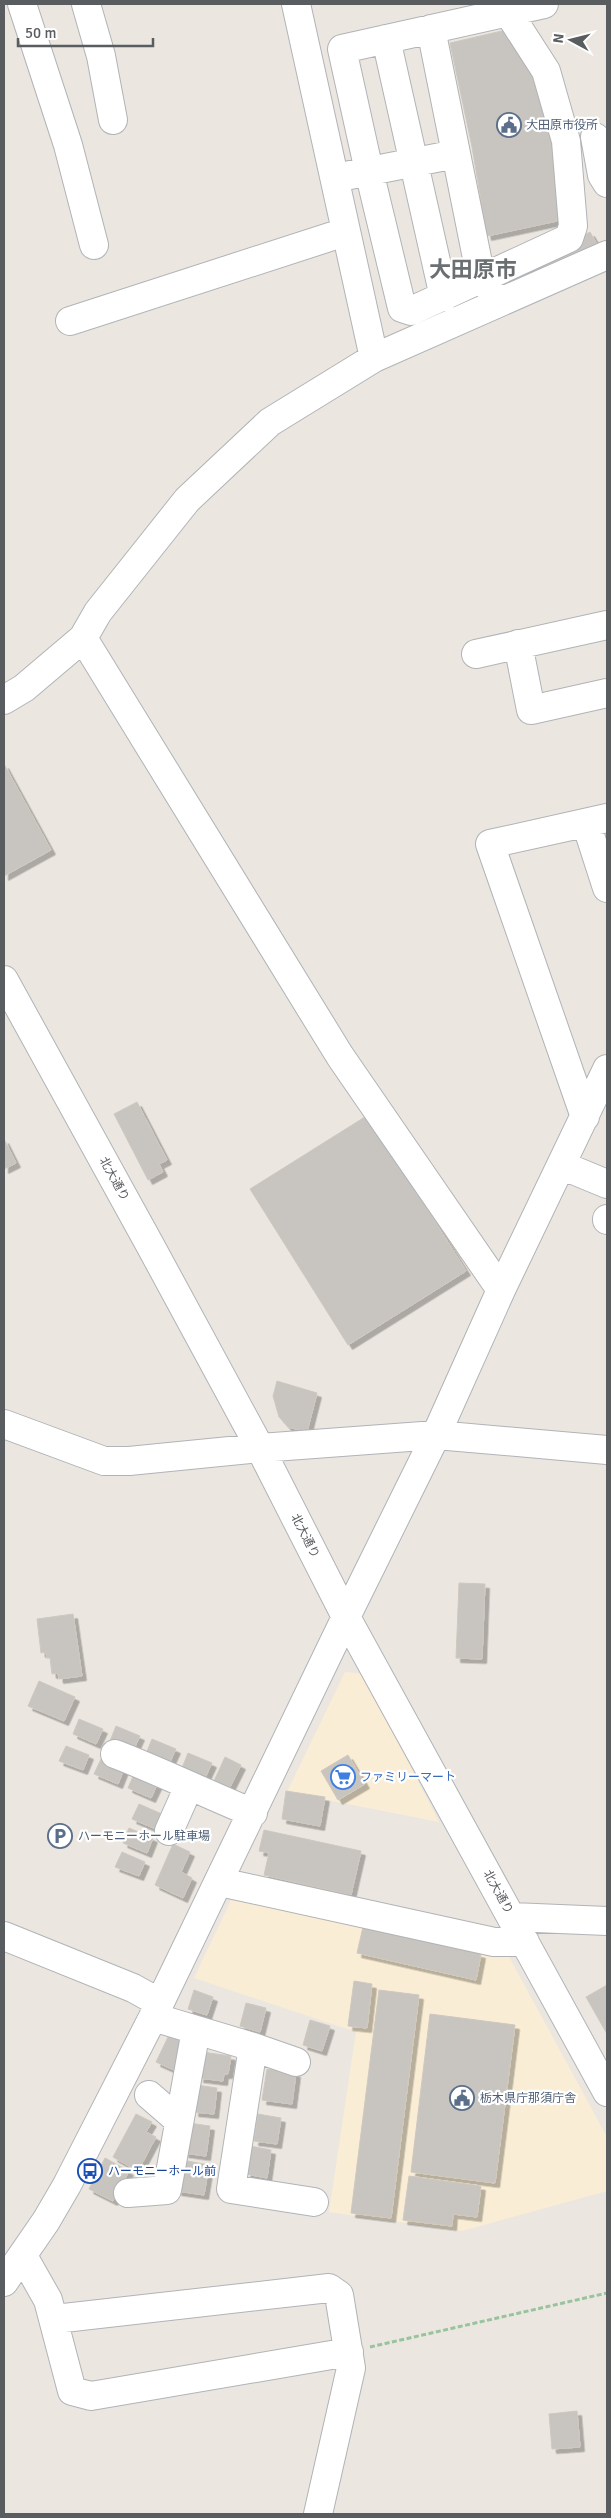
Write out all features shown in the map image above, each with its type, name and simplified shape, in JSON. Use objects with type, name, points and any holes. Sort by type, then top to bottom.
[{"type":"street","points":[[22,4],[68,145],[94,246]]},
{"type":"street","points":[[86,4],[101,56],[113,120]]},
{"type":"street","points":[[296,4],[374,358]]},
{"type":"street","points":[[508,12],[546,72],[566,141],[573,226],[569,238],[411,311],[402,308],[368,171],[342,49],[430,29],[544,4]]},
{"type":"street","points":[[430,29],[478,263],[496,304]]},
{"type":"street","points":[[386,39],[412,163],[444,297]]},
{"type":"street","points":[[566,141],[601,136],[602,174],[607,183]]},
{"type":"street","points":[[334,179],[456,154]]},
{"type":"street","points":[[70,321],[346,232]]},
{"type":"street","points":[[4,700],[24,688],[83,638],[98,612],[187,500],[270,422],[374,358],[607,255]]},
{"type":"street","points":[[476,654],[607,625]]},
{"type":"street","points":[[83,638],[340,1056],[501,1290]]},
{"type":"street","points":[[518,644],[532,710],[607,693]]},
{"type":"street","points":[[584,1117],[490,844],[596,820],[607,888]]},
{"type":"street","name":"北大通り","points":[[4,980],[260,1448],[346,1617],[607,2092]]},
{"type":"street","points":[[4,2282],[46,2221],[81,2159],[220,1882],[346,1617],[436,1435],[501,1290],[607,1069]]},
{"type":"street","points":[[561,1166],[607,1184]]},
{"type":"street","points":[[4,1424],[104,1461],[129,1461],[260,1448],[436,1435],[607,1450]]},
{"type":"street","points":[[115,1754],[169,1775],[189,1786],[253,1813]]},
{"type":"street","points":[[169,1831],[189,1786]]},
{"type":"street","points":[[220,1882],[494,1942],[525,1942]]},
{"type":"street","points":[[512,1918],[607,1921]]},
{"type":"street","points":[[4,1936],[133,1988],[156,2010],[196,2030],[296,2062]]},
{"type":"street","points":[[128,2194],[167,2190],[196,2030]]},
{"type":"street","points":[[253,2048],[232,2188],[314,2202]]},
{"type":"street","points":[[149,2095],[179,2121]]},
{"type":"street","points":[[23,2256],[40,2284],[55,2319],[72,2391],[91,2396],[349,2352]]},
{"type":"street","points":[[55,2319],[329,2288],[339,2296],[351,2368],[318,2514]]},
{"type":"path","points":[[349,2352],[607,2293]]},
{"type":"shaded area","points":[[345,1672],[363,1674],[439,1822],[287,1792]]},
{"type":"shaded area","points":[[233,1896],[508,1955],[607,2137],[607,2191],[462,2231],[329,2212],[356,2032],[194,1978]]},
{"type":"building","name":"大田原市役所","points":[[506,30],[525,58],[545,105],[555,146],[560,186],[557,221],[487,236],[472,147],[450,43]]},
{"type":"building","points":[[590,232],[598,246],[509,291],[502,277]]},
{"type":"building","points":[[4,764],[51,850],[4,876]]},
{"type":"building","points":[[137,1102],[167,1160],[159,1164],[163,1172],[148,1180],[114,1114]]},
{"type":"building","points":[[368,1115],[466,1271],[348,1345],[250,1189]]},
{"type":"building","points":[[4,1139],[16,1163],[4,1169]]},
{"type":"building","points":[[277,1381],[317,1393],[307,1432],[288,1427],[279,1417],[273,1396]]},
{"type":"building","points":[[459,1583],[485,1584],[482,1659],[456,1658]]},
{"type":"building","points":[[73,1614],[82,1676],[59,1679],[58,1673],[52,1674],[50,1658],[47,1658],[46,1652],[41,1653],[37,1619]]},
{"type":"building","points":[[39,1681],[75,1697],[64,1721],[28,1706]]},
{"type":"building","points":[[79,1719],[103,1729],[96,1744],[73,1734]]},
{"type":"building","points":[[116,1726],[140,1736],[133,1751],[110,1741]]},
{"type":"building","points":[[152,1739],[176,1749],[169,1764],[146,1754]]},
{"type":"building","points":[[66,1746],[89,1755],[83,1770],[59,1761]]},
{"type":"building","points":[[188,1753],[212,1763],[205,1778],[182,1768]]},
{"type":"building","name":"ファミリーマート","points":[[348,1755],[365,1784],[338,1800],[321,1771]]},
{"type":"building","points":[[225,1757],[241,1765],[229,1789],[214,1781]]},
{"type":"building","points":[[101,1759],[124,1769],[118,1784],[94,1774]]},
{"type":"building","points":[[134,1774],[158,1783],[151,1798],[128,1788]]},
{"type":"building","points":[[286,1791],[325,1797],[320,1826],[282,1819]]},
{"type":"building","points":[[139,1804],[162,1814],[156,1829],[132,1819]]},
{"type":"building","points":[[129,1828],[153,1838],[147,1853],[123,1843]]},
{"type":"building","points":[[264,1830],[361,1851],[351,1895],[264,1875],[269,1853],[259,1851]]},
{"type":"building","points":[[173,1844],[190,1852],[181,1872],[192,1878],[183,1898],[155,1885]]},
{"type":"building","points":[[122,1852],[145,1862],[139,1876],[115,1867]]},
{"type":"building","points":[[363,1927],[481,1954],[476,1980],[357,1953]]},
{"type":"building","points":[[354,1981],[372,1984],[367,2028],[348,2026]]},
{"type":"building","points":[[607,1985],[607,2034],[586,1997]]},
{"type":"building","points":[[194,1990],[213,1997],[207,2015],[188,2009]]},
{"type":"building","points":[[379,1990],[419,1995],[391,2218],[351,2213]]},
{"type":"building","points":[[246,2003],[266,2008],[260,2032],[240,2026]]},
{"type":"building","name":"栃木県庁那須庁舎","points":[[430,2014],[515,2025],[495,2183],[411,2172]]},
{"type":"building","points":[[310,2020],[330,2026],[322,2051],[303,2045]]},
{"type":"building","points":[[169,2035],[187,2043],[174,2070],[156,2062]]},
{"type":"building","points":[[202,2052],[231,2056],[228,2074],[224,2074],[223,2081],[199,2078]]},
{"type":"building","points":[[267,2069],[296,2073],[292,2104],[262,2100]]},
{"type":"building","points":[[197,2085],[217,2088],[214,2114],[194,2112]]},
{"type":"building","points":[[136,2114],[152,2122],[146,2132],[156,2137],[138,2171],[113,2157]]},
{"type":"building","points":[[258,2114],[281,2118],[277,2144],[254,2141]]},
{"type":"building","points":[[189,2123],[210,2126],[206,2156],[184,2153]]},
{"type":"building","points":[[250,2146],[271,2150],[267,2178],[246,2174]]},
{"type":"building","points":[[105,2158],[129,2171],[113,2201],[89,2189]]},
{"type":"building","points":[[182,2160],[209,2165],[204,2195],[177,2191]]},
{"type":"building","points":[[409,2176],[481,2186],[477,2217],[453,2214],[452,2226],[403,2220]]},
{"type":"building","points":[[577,2411],[580,2447],[552,2449],[549,2414]]},
{"type":"place","name":"大田原市役所","points":[[509,125]]},
{"type":"place","name":"ファミリーマート","points":[[343,1777]]},
{"type":"place","name":"ハーモニーホール駐車場","points":[[60,1836]]},
{"type":"place","name":"栃木県庁那須庁舎","points":[[462,2098]]},
{"type":"place","name":"ハーモニーホール前","points":[[90,2171]]},
{"type":"district","name":"大田原市","points":[[473,269]]}]
